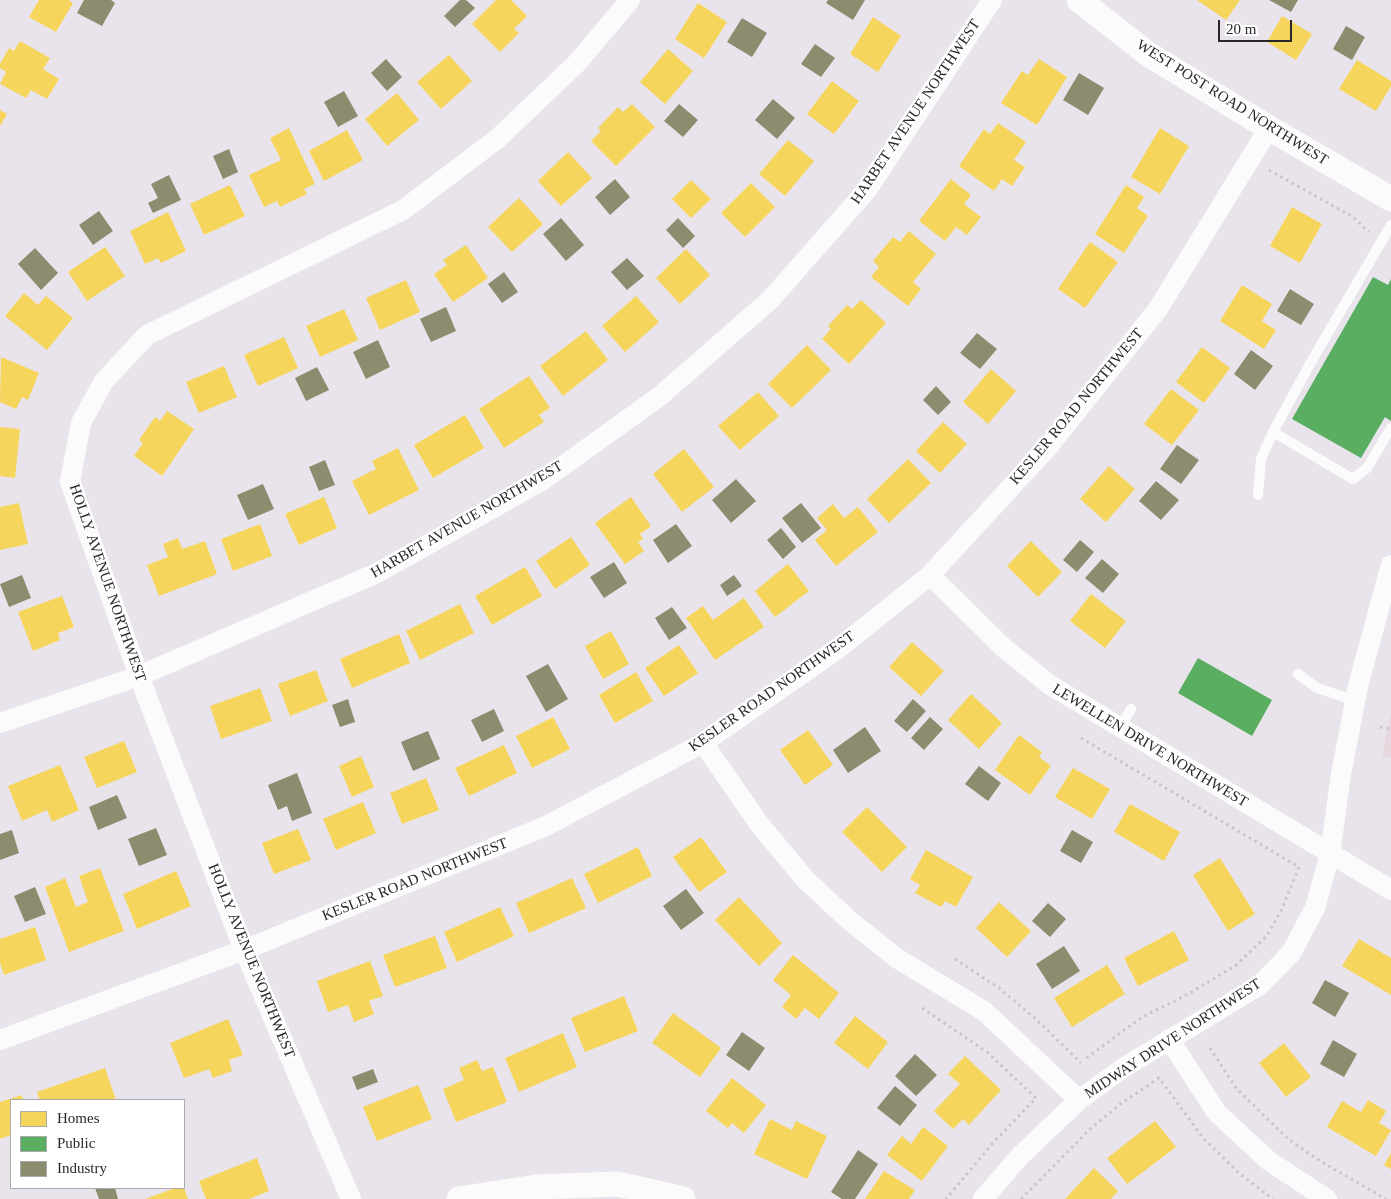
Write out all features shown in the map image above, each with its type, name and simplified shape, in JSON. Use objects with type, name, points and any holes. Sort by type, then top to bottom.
[{"type":"street","name":"HARBET AVENUE NORTHWEST","points":[[0,722],[139,676],[377,573],[543,480],[660,396],[770,300],[867,190],[992,0]]},
{"type":"street","name":"WEST POST ROAD NORTHWEST","points":[[1079,0],[1148,54],[1269,128],[1391,199]]},
{"type":"street","name":"HOLLY AVENUE NORTHWEST","points":[[351,1199],[244,950],[139,676],[70,482],[81,423],[104,381],[147,335],[403,210],[497,139],[576,64],[624,2]]},
{"type":"street","name":"KESLER ROAD NORTHWEST","points":[[0,1040],[244,950],[546,826],[703,743],[839,648],[930,574],[1048,447],[1158,309],[1269,128]]},
{"type":"street","name":"MIDWAY DRIVE NORTHWEST","points":[[983,1199],[1020,1156],[1080,1100],[1123,1068],[1260,985],[1292,953],[1315,908],[1330,854],[1341,774],[1356,701],[1391,565]]},
{"type":"street","name":"LEWELLEN DRIVE NORTHWEST","points":[[930,574],[1004,648],[1050,685],[1119,729],[1391,890]]},
{"type":"street","points":[[703,743],[760,826],[811,885],[851,922],[898,959],[984,1011],[1080,1100]]},
{"type":"street","points":[[1169,1039],[1217,1113],[1269,1161],[1327,1199]]},
{"type":"street","points":[[459,1199],[618,1184],[683,1199]]},
{"type":"lane","points":[[1258,495],[1261,459],[1273,432],[1311,362],[1391,225]]},
{"type":"lane","points":[[1273,432],[1353,479],[1368,468],[1391,428]]},
{"type":"lane","points":[[1298,674],[1317,688],[1356,701]]},
{"type":"lane","points":[[1119,729],[1131,708]]},
{"type":"path","points":[[1269,170],[1353,217],[1363,228],[1383,240]]},
{"type":"path","points":[[1380,728],[1391,730]]},
{"type":"path","points":[[955,959],[999,988],[1082,1061],[1142,1017],[1235,966],[1266,937],[1281,911],[1299,867],[1080,738]]},
{"type":"path","points":[[922,1008],[987,1052],[1036,1098],[992,1144],[946,1199]]},
{"type":"path","points":[[1210,1048],[1236,1088],[1288,1138],[1320,1160],[1386,1199]]},
{"type":"path","points":[[1021,1199],[1089,1130],[1119,1105],[1158,1078],[1204,1138],[1240,1174],[1273,1199]]},
{"type":"shaded area","points":[[1391,712],[1391,758],[1382,757]]},
{"type":"building: Homes","points":[[39,0],[68,0],[73,3],[56,32],[29,17]]},
{"type":"building: Homes","points":[[496,0],[511,0],[527,16],[514,29],[519,33],[500,52],[472,24]]},
{"type":"building: Homes","points":[[1197,0],[1240,0],[1226,20]]},
{"type":"building: Homes","points":[[698,3],[727,22],[704,58],[675,39]]},
{"type":"building: Homes","points":[[1282,16],[1312,34],[1296,60],[1267,42]]},
{"type":"building: Homes","points":[[873,17],[901,36],[878,72],[850,54]]},
{"type":"building: Homes","points":[[20,41],[50,58],[43,69],[59,79],[47,99],[31,90],[26,98],[0,84],[6,72],[0,68],[0,64],[9,48],[14,51]]},
{"type":"building: Homes","points":[[668,49],[693,71],[665,104],[640,82]]},
{"type":"building: Homes","points":[[449,55],[472,81],[441,109],[417,82]]},
{"type":"building: Homes","points":[[1039,59],[1067,77],[1037,125],[1001,103],[1022,71],[1028,75]]},
{"type":"building: Homes","points":[[1357,60],[1391,81],[1391,86],[1376,111],[1339,89]]},
{"type":"building: Homes","points":[[832,81],[859,101],[834,134],[807,114]]},
{"type":"building: Homes","points":[[397,93],[419,120],[387,146],[365,119]]},
{"type":"building: Homes","points":[[632,104],[655,127],[616,166],[591,141],[601,131],[598,128],[618,107],[623,112]]},
{"type":"building: Homes","points":[[0,110],[7,114],[0,126]]},
{"type":"building: Homes","points":[[998,123],[1026,142],[1014,160],[1025,167],[1012,186],[1002,179],[994,191],[959,166],[984,129],[990,134]]},
{"type":"building: Homes","points":[[289,128],[315,184],[304,189],[307,194],[280,207],[277,201],[264,207],[249,175],[281,160],[270,138]]},
{"type":"building: Homes","points":[[1160,128],[1189,146],[1160,194],[1131,177]]},
{"type":"building: Homes","points":[[347,130],[363,160],[324,181],[309,151]]},
{"type":"building: Homes","points":[[788,140],[814,161],[785,196],[759,174]]},
{"type":"building: Homes","points":[[568,152],[592,178],[561,206],[538,181]]},
{"type":"building: Homes","points":[[951,179],[971,195],[964,204],[981,217],[967,235],[956,227],[945,241],[919,221]]},
{"type":"building: Homes","points":[[691,180],[711,199],[691,218],[672,199]]},
{"type":"building: Homes","points":[[751,183],[775,207],[745,237],[721,213]]},
{"type":"building: Homes","points":[[230,185],[245,216],[204,235],[190,204]]},
{"type":"building: Homes","points":[[1126,185],[1144,197],[1137,208],[1148,216],[1124,253],[1095,234]]},
{"type":"building: Homes","points":[[519,198],[543,224],[512,252],[488,227]]},
{"type":"building: Homes","points":[[1292,207],[1322,224],[1300,263],[1270,246]]},
{"type":"building: Homes","points":[[168,212],[186,251],[161,263],[158,258],[145,264],[130,231]]},
{"type":"building: Homes","points":[[909,231],[936,254],[913,282],[921,289],[908,306],[871,277],[879,267],[873,261],[893,237],[900,242]]},
{"type":"building: Homes","points":[[1090,242],[1118,262],[1085,308],[1058,289]]},
{"type":"building: Homes","points":[[466,245],[488,278],[453,302],[434,274],[447,265],[443,260]]},
{"type":"building: Homes","points":[[105,247],[125,276],[87,301],[68,272]]},
{"type":"building: Homes","points":[[686,249],[710,275],[680,304],[656,278]]},
{"type":"building: Homes","points":[[406,280],[420,312],[380,330],[366,298]]},
{"type":"building: Homes","points":[[1242,285],[1272,304],[1262,321],[1276,330],[1264,349],[1220,321]]},
{"type":"building: Homes","points":[[24,293],[38,305],[46,296],[73,318],[47,350],[5,316]]},
{"type":"building: Homes","points":[[636,296],[659,322],[625,352],[602,326]]},
{"type":"building: Homes","points":[[861,300],[886,323],[849,364],[822,339],[831,329],[828,326],[847,305],[852,309]]},
{"type":"building: Homes","points":[[344,309],[358,340],[320,357],[306,326]]},
{"type":"building: Homes","points":[[586,331],[608,360],[563,396],[540,366]]},
{"type":"building: Homes","points":[[284,337],[298,368],[258,386],[244,355]]},
{"type":"building: Homes","points":[[807,345],[831,370],[792,408],[768,384]]},
{"type":"building: Homes","points":[[1202,347],[1230,368],[1204,403],[1176,382]]},
{"type":"building: Homes","points":[[1,357],[39,373],[28,400],[22,397],[16,409],[0,402]]},
{"type":"building: Homes","points":[[224,366],[237,397],[199,413],[186,382]]},
{"type":"building: Homes","points":[[991,369],[1016,391],[988,424],[963,402]]},
{"type":"building: Homes","points":[[529,376],[550,408],[539,415],[544,422],[504,448],[479,409]]},
{"type":"building: Homes","points":[[1171,389],[1199,410],[1172,445],[1144,424]]},
{"type":"building: Homes","points":[[758,392],[779,416],[740,450],[718,426]]},
{"type":"building: Homes","points":[[167,411],[194,429],[162,476],[134,456],[143,443],[139,440],[155,417],[160,421]]},
{"type":"building: Homes","points":[[465,415],[484,448],[433,478],[414,445]]},
{"type":"building: Homes","points":[[943,422],[967,444],[940,473],[916,451]]},
{"type":"building: Homes","points":[[0,427],[20,429],[15,478],[0,476]]},
{"type":"building: Homes","points":[[398,448],[419,490],[369,515],[352,481],[376,469],[372,461]]},
{"type":"building: Homes","points":[[684,449],[714,487],[682,512],[653,474]]},
{"type":"building: Homes","points":[[908,459],[931,483],[889,523],[867,499]]},
{"type":"building: Homes","points":[[1109,466],[1135,489],[1106,522],[1080,499]]},
{"type":"building: Homes","points":[[324,497],[337,528],[299,545],[285,514]]},
{"type":"building: Homes","points":[[631,497],[651,526],[640,534],[643,539],[638,542],[644,551],[625,564],[595,523]]},
{"type":"building: Homes","points":[[19,503],[28,544],[0,550],[0,507]]},
{"type":"building: Homes","points":[[833,504],[844,518],[858,507],[878,532],[836,566],[815,540],[827,530],[817,518]]},
{"type":"building: Homes","points":[[260,524],[272,556],[233,571],[221,539]]},
{"type":"building: Homes","points":[[571,537],[590,565],[555,589],[536,561]]},
{"type":"building: Homes","points":[[178,538],[182,549],[205,541],[217,574],[159,596],[147,565],[168,557],[163,544]]},
{"type":"building: Homes","points":[[1031,541],[1062,572],[1038,597],[1007,566]]},
{"type":"building: Homes","points":[[788,564],[809,591],[775,617],[755,591]]},
{"type":"building: Homes","points":[[525,567],[542,596],[492,625],[475,596]]},
{"type":"building: Homes","points":[[1091,594],[1126,621],[1105,648],[1070,621]]},
{"type":"building: Homes","points":[[62,596],[74,627],[58,633],[60,640],[33,651],[18,612]]},
{"type":"building: Homes","points":[[744,598],[764,627],[715,660],[686,618],[703,606],[713,620]]},
{"type":"building: Homes","points":[[460,604],[474,633],[420,660],[406,631]]},
{"type":"building: Homes","points":[[611,631],[629,664],[603,679],[585,646]]},
{"type":"building: Homes","points":[[399,634],[410,663],[352,688],[340,659]]},
{"type":"building: Homes","points":[[912,642],[944,671],[921,696],[889,667]]},
{"type":"building: Homes","points":[[679,645],[698,673],[664,696],[645,668]]},
{"type":"building: Homes","points":[[316,670],[328,701],[290,716],[278,684]]},
{"type":"building: Homes","points":[[636,672],[653,701],[615,723],[599,695]]},
{"type":"building: Homes","points":[[260,688],[272,721],[221,739],[210,706]]},
{"type":"building: Homes","points":[[971,694],[1002,723],[979,749],[948,720]]},
{"type":"building: Homes","points":[[553,717],[570,749],[532,768],[516,736]]},
{"type":"building: Homes","points":[[808,730],[833,765],[805,785],[780,750]]},
{"type":"building: Homes","points":[[1019,735],[1042,752],[1039,757],[1051,766],[1030,795],[995,770]]},
{"type":"building: Homes","points":[[124,741],[137,772],[97,788],[84,757]]},
{"type":"building: Homes","points":[[504,745],[517,773],[469,796],[455,768]]},
{"type":"building: Homes","points":[[361,756],[374,787],[352,797],[339,766]]},
{"type":"building: Homes","points":[[60,765],[79,810],[52,822],[47,810],[22,821],[8,786]]},
{"type":"building: Homes","points":[[1073,768],[1110,789],[1092,819],[1055,797]]},
{"type":"building: Homes","points":[[426,778],[439,810],[402,824],[390,793]]},
{"type":"building: Homes","points":[[363,802],[376,833],[336,850],[323,819]]},
{"type":"building: Homes","points":[[1130,804],[1180,832],[1164,861],[1114,832]]},
{"type":"building: Homes","points":[[867,807],[907,847],[882,872],[842,832]]},
{"type":"building: Homes","points":[[298,829],[311,860],[274,874],[262,843]]},
{"type":"building: Homes","points":[[701,837],[727,872],[699,892],[673,857]]},
{"type":"building: Homes","points":[[638,847],[652,876],[598,903],[584,874]]},
{"type":"building: Homes","points":[[926,850],[973,877],[956,907],[945,901],[941,907],[915,893],[920,885],[910,879]]},
{"type":"building: Homes","points":[[1220,858],[1255,914],[1228,931],[1193,875]]},
{"type":"building: Homes","points":[[100,868],[124,931],[69,952],[45,887],[65,878],[76,907],[88,902],[79,876]]},
{"type":"building: Homes","points":[[176,871],[191,906],[137,929],[123,894]]},
{"type":"building: Homes","points":[[572,878],[586,908],[529,933],[516,903]]},
{"type":"building: Homes","points":[[739,897],[782,943],[759,966],[715,920]]},
{"type":"building: Homes","points":[[999,902],[1031,931],[1007,957],[976,928]]},
{"type":"building: Homes","points":[[500,907],[514,936],[457,962],[444,932]]},
{"type":"building: Homes","points":[[35,927],[46,960],[4,975],[0,963],[0,939]]},
{"type":"building: Homes","points":[[1174,931],[1189,960],[1138,986],[1124,958]]},
{"type":"building: Homes","points":[[435,936],[447,968],[395,987],[383,955]]},
{"type":"building: Homes","points":[[1359,939],[1391,958],[1391,995],[1342,966]]},
{"type":"building: Homes","points":[[793,955],[839,993],[819,1019],[805,1008],[796,1019],[782,1007],[791,995],[773,980]]},
{"type":"building: Homes","points":[[370,961],[383,996],[369,1001],[374,1014],[354,1022],[348,1005],[328,1012],[317,981]]},
{"type":"building: Homes","points":[[1107,965],[1125,994],[1072,1027],[1054,998]]},
{"type":"building: Homes","points":[[624,996],[638,1031],[585,1052],[571,1018]]},
{"type":"building: Homes","points":[[673,1013],[721,1048],[700,1077],[652,1043]]},
{"type":"building: Homes","points":[[855,1016],[888,1042],[868,1069],[834,1043]]},
{"type":"building: Homes","points":[[228,1019],[243,1055],[229,1060],[232,1071],[213,1078],[209,1069],[184,1078],[170,1043]]},
{"type":"building: Homes","points":[[563,1033],[577,1067],[519,1092],[505,1058]]},
{"type":"building: Homes","points":[[1284,1043],[1311,1077],[1286,1097],[1259,1063]]},
{"type":"building: Homes","points":[[965,1056],[1001,1090],[969,1125],[963,1119],[953,1129],[934,1111],[960,1084],[948,1074]]},
{"type":"building: Homes","points":[[477,1060],[482,1071],[493,1067],[507,1102],[456,1122],[443,1089],[464,1080],[459,1068]]},
{"type":"building: Homes","points":[[105,1068],[116,1099],[40,1099],[37,1092]]},
{"type":"building: Homes","points":[[732,1078],[766,1105],[744,1133],[732,1123],[728,1128],[706,1111]]},
{"type":"building: Homes","points":[[418,1085],[432,1119],[377,1141],[363,1107]]},
{"type":"building: Homes","points":[[22,1095],[23,1099],[10,1099],[10,1135],[0,1139],[0,1102]]},
{"type":"building: Homes","points":[[1368,1100],[1386,1111],[1379,1123],[1391,1130],[1376,1156],[1327,1127],[1342,1101],[1361,1112]]},
{"type":"building: Homes","points":[[770,1119],[792,1130],[796,1121],[827,1136],[807,1179],[754,1154]]},
{"type":"building: Homes","points":[[1155,1121],[1176,1147],[1127,1184],[1107,1158]]},
{"type":"building: Homes","points":[[923,1127],[948,1146],[922,1181],[887,1155],[902,1136],[911,1144]]},
{"type":"building: Homes","points":[[1391,1153],[1391,1169],[1384,1165]]},
{"type":"building: Homes","points":[[257,1158],[269,1191],[249,1199],[206,1199],[199,1181]]},
{"type":"building: Homes","points":[[1094,1168],[1118,1191],[1111,1199],[1065,1199]]},
{"type":"building: Homes","points":[[884,1171],[915,1190],[909,1199],[865,1199]]},
{"type":"building: Homes","points":[[172,1189],[184,1189],[188,1199],[145,1199]]},
{"type":"building: Public","points":[[1373,277],[1388,285],[1391,279],[1391,421],[1385,417],[1361,458],[1292,419]]},
{"type":"building: Public","points":[[1198,658],[1272,700],[1252,736],[1178,693]]},
{"type":"building: Industry","points":[[84,0],[111,0],[115,3],[102,26],[77,13]]},
{"type":"building: Industry","points":[[460,0],[466,0],[475,8],[455,27],[444,16]]},
{"type":"building: Industry","points":[[828,0],[865,0],[853,20],[826,3]]},
{"type":"building: Industry","points":[[1269,0],[1298,0],[1291,12]]},
{"type":"building: Industry","points":[[742,18],[767,33],[752,57],[727,42]]},
{"type":"building: Industry","points":[[1346,26],[1365,37],[1352,60],[1333,49]]},
{"type":"building: Industry","points":[[815,44],[835,58],[821,77],[801,64]]},
{"type":"building: Industry","points":[[386,59],[402,77],[387,91],[371,73]]},
{"type":"building: Industry","points":[[1079,73],[1104,88],[1088,115],[1063,100]]},
{"type":"building: Industry","points":[[344,91],[358,116],[338,127],[324,102]]},
{"type":"building: Industry","points":[[773,99],[795,118],[777,139],[755,120]]},
{"type":"building: Industry","points":[[679,104],[698,120],[683,137],[664,121]]},
{"type":"building: Industry","points":[[229,149],[238,172],[223,179],[213,156]]},
{"type":"building: Industry","points":[[169,175],[181,200],[153,213],[148,203],[158,198],[151,184]]},
{"type":"building: Industry","points":[[615,179],[630,197],[610,215],[595,197]]},
{"type":"building: Industry","points":[[99,211],[113,231],[93,245],[79,225]]},
{"type":"building: Industry","points":[[561,218],[584,245],[566,261],[543,234]]},
{"type":"building: Industry","points":[[678,218],[695,236],[683,248],[666,230]]},
{"type":"building: Industry","points":[[35,248],[58,273],[41,290],[18,264]]},
{"type":"building: Industry","points":[[627,258],[644,276],[627,290],[611,272]]},
{"type":"building: Industry","points":[[504,272],[518,292],[502,303],[488,284]]},
{"type":"building: Industry","points":[[1290,289],[1314,304],[1301,325],[1277,311]]},
{"type":"building: Industry","points":[[446,307],[456,331],[431,342],[420,319]]},
{"type":"building: Industry","points":[[977,333],[997,349],[980,369],[960,353]]},
{"type":"building: Industry","points":[[378,340],[390,367],[366,379],[353,352]]},
{"type":"building: Industry","points":[[1251,350],[1273,366],[1255,390],[1234,374]]},
{"type":"building: Industry","points":[[317,367],[329,390],[306,401],[295,378]]},
{"type":"building: Industry","points":[[936,386],[951,402],[938,415],[923,400]]},
{"type":"building: Industry","points":[[1177,445],[1199,460],[1181,484],[1160,469]]},
{"type":"building: Industry","points":[[325,460],[335,485],[319,491],[309,467]]},
{"type":"building: Industry","points":[[736,479],[756,501],[731,523],[712,500]]},
{"type":"building: Industry","points":[[1156,481],[1179,500],[1161,520],[1139,501]]},
{"type":"building: Industry","points":[[263,484],[274,509],[248,520],[237,495]]},
{"type":"building: Industry","points":[[801,503],[821,528],[802,543],[782,518]]},
{"type":"building: Industry","points":[[676,524],[692,546],[668,563],[653,540]]},
{"type":"building: Industry","points":[[781,528],[796,547],[783,559],[767,540]]},
{"type":"building: Industry","points":[[1080,540],[1094,552],[1077,572],[1063,560]]},
{"type":"building: Industry","points":[[1102,559],[1119,574],[1103,593],[1085,578]]},
{"type":"building: Industry","points":[[614,562],[627,583],[604,598],[590,577]]},
{"type":"building: Industry","points":[[22,575],[31,598],[9,607],[0,584]]},
{"type":"building: Industry","points":[[734,575],[742,586],[727,596],[720,585]]},
{"type":"building: Industry","points":[[672,607],[687,628],[669,640],[655,618]]},
{"type":"building: Industry","points":[[548,664],[568,699],[546,712],[526,676]]},
{"type":"building: Industry","points":[[348,699],[355,722],[340,727],[332,705]]},
{"type":"building: Industry","points":[[913,699],[926,711],[907,732],[894,721]]},
{"type":"building: Industry","points":[[494,709],[504,731],[482,742],[471,720]]},
{"type":"building: Industry","points":[[930,717],[943,729],[924,750],[911,738]]},
{"type":"building: Industry","points":[[865,727],[881,751],[848,773],[833,750]]},
{"type":"building: Industry","points":[[428,731],[440,759],[413,771],[401,742]]},
{"type":"building: Industry","points":[[979,766],[1001,783],[988,801],[965,784]]},
{"type":"building: Industry","points":[[297,773],[312,813],[292,821],[287,806],[278,810],[268,785]]},
{"type":"building: Industry","points":[[117,795],[127,818],[98,830],[89,807]]},
{"type":"building: Industry","points":[[156,828],[167,855],[139,866],[128,839]]},
{"type":"building: Industry","points":[[12,830],[19,853],[0,860],[0,834]]},
{"type":"building: Industry","points":[[1072,830],[1093,842],[1081,863],[1060,851]]},
{"type":"building: Industry","points":[[35,887],[46,914],[25,922],[14,896]]},
{"type":"building: Industry","points":[[686,889],[704,913],[681,930],[663,906]]},
{"type":"building: Industry","points":[[1048,903],[1066,919],[1050,937],[1032,921]]},
{"type":"building: Industry","points":[[1064,946],[1080,971],[1052,989],[1036,964]]},
{"type":"building: Industry","points":[[1325,980],[1349,993],[1335,1017],[1312,1003]]},
{"type":"building: Industry","points":[[742,1032],[765,1048],[749,1071],[726,1055]]},
{"type":"building: Industry","points":[[1333,1040],[1357,1054],[1344,1077],[1320,1064]]},
{"type":"building: Industry","points":[[915,1054],[937,1075],[916,1096],[895,1076]]},
{"type":"building: Industry","points":[[373,1069],[378,1082],[357,1090],[352,1077]]},
{"type":"building: Industry","points":[[895,1086],[917,1105],[900,1126],[877,1108]]},
{"type":"building: Industry","points":[[858,1150],[878,1164],[855,1199],[842,1199],[831,1192]]},
{"type":"building: Industry","points":[[95,1189],[115,1189],[118,1199],[99,1199]]}]
